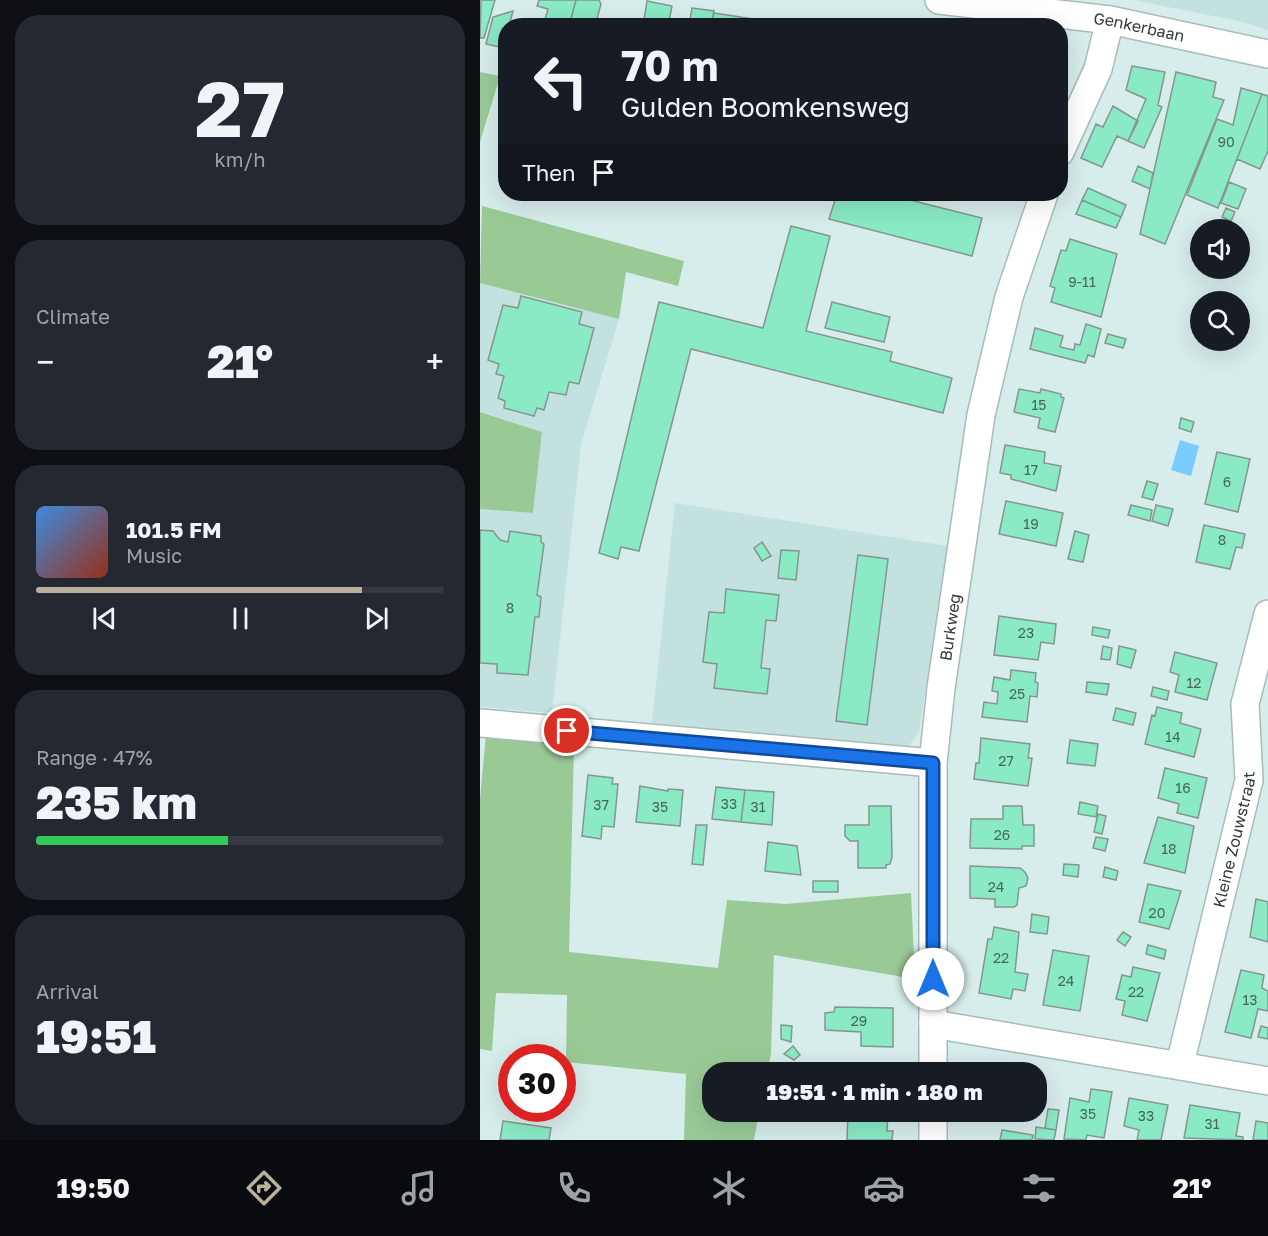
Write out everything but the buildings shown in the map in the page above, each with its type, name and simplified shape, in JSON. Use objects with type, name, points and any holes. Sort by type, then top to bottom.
[{"type":"street","name":"Genkerbaan","points":[[939,0],[1110,20],[1268,54]]},
{"type":"street","points":[[1068,135],[1098,69],[1110,20]]},
{"type":"street","name":"Burkweg","points":[[933,1062],[933,763],[949,624],[981,415],[1009,297],[1042,201]]},
{"type":"street","name":"Kleine Zouwstraat","points":[[1180,1064],[1249,780],[1245,704],[1268,614]]},
{"type":"street","points":[[480,723],[933,763]]},
{"type":"street","points":[[933,1024],[1180,1064],[1268,1081]]},
{"type":"street","points":[[933,1122],[933,1140]]},
{"type":"shaded area","points":[[1133,0],[1268,0],[1268,30],[1243,22]]},
{"type":"shaded area","points":[[480,282],[619,319],[581,444],[552,713],[480,707],[480,509],[533,513],[542,432],[480,412]]},
{"type":"shaded area","points":[[675,503],[948,546],[919,732],[908,747],[652,723]]},
{"type":"green space","points":[[480,72],[498,76],[498,83],[480,142]]},
{"type":"green space","points":[[482,206],[684,261],[678,286],[626,272],[619,319],[480,283]]},
{"type":"green space","points":[[480,412],[542,432],[533,513],[480,509]]},
{"type":"green space","points":[[486,734],[574,746],[569,952],[718,968],[727,900],[786,904],[911,893],[915,979],[774,955],[769,1062],[702,1062],[702,1122],[757,1122],[754,1140],[684,1140],[686,1074],[576,1063],[576,1044],[566,1044],[567,995],[496,993],[492,1051],[480,1049],[480,799]]},
{"type":"water","points":[[1180,440],[1199,446],[1191,476],[1171,470]]},
{"type":"route","points":[[567,731],[933,763],[933,979]]}]
